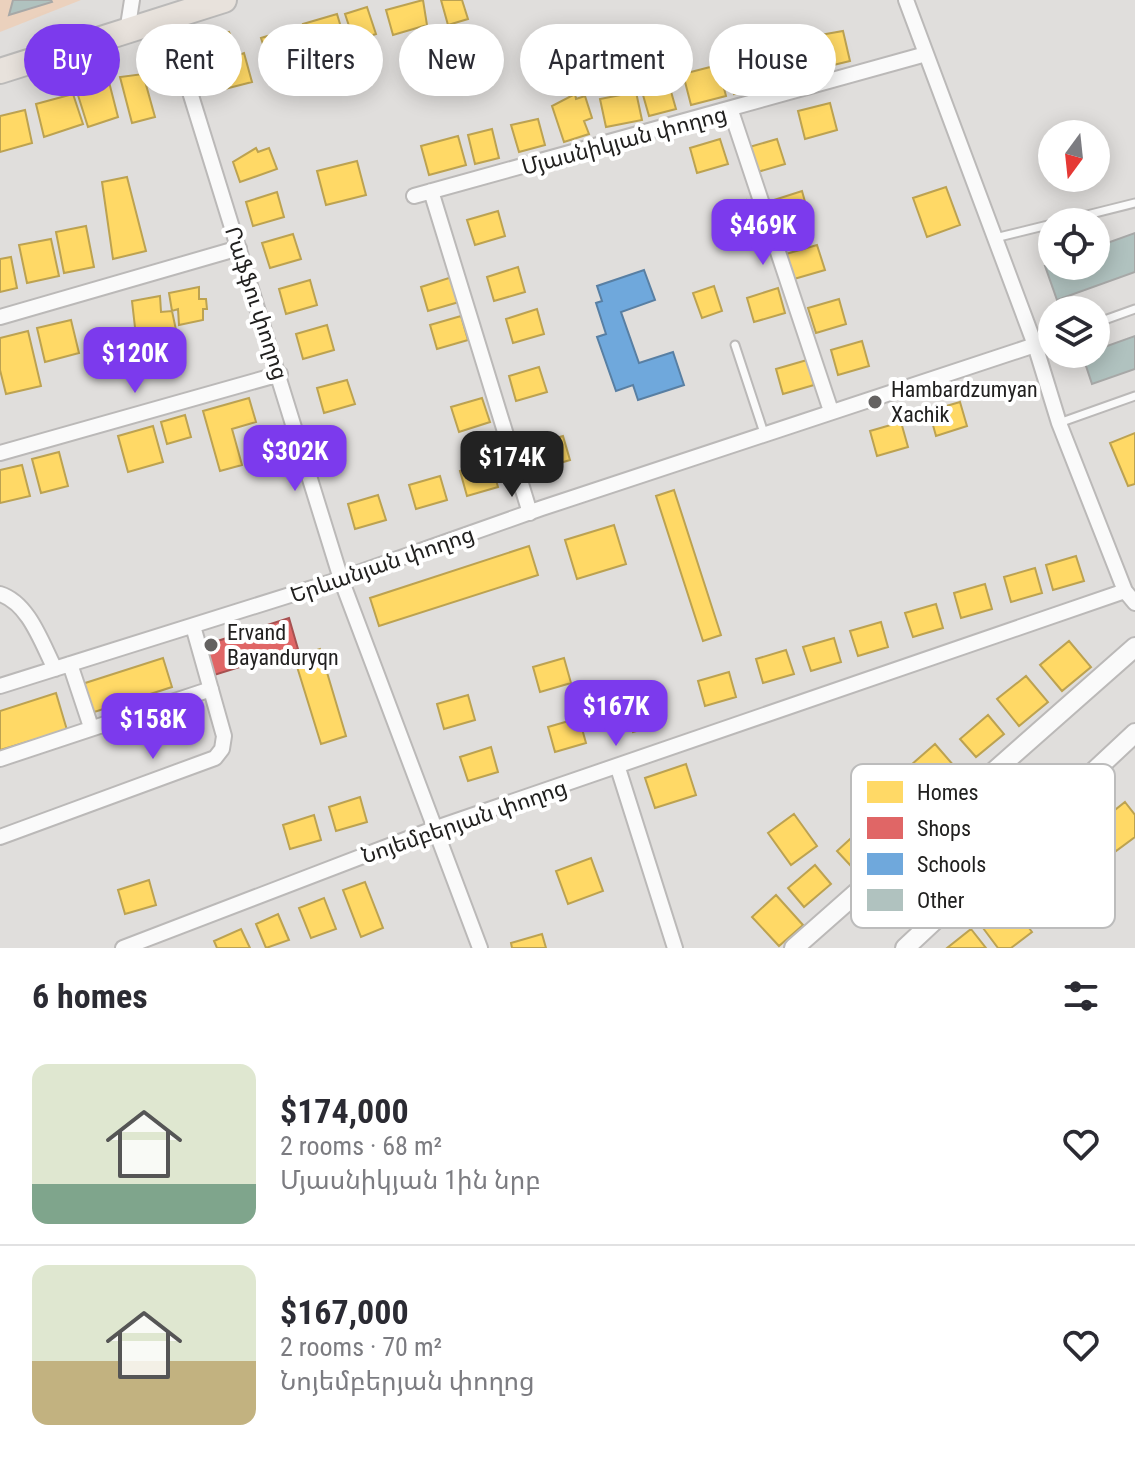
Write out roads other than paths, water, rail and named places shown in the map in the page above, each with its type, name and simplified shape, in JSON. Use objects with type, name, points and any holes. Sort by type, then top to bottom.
[{"type":"main road","points":[[0,71],[224,0]]},
{"type":"street","points":[[127,32],[132,0]]},
{"type":"street","points":[[906,0],[1035,345],[1059,423],[1130,597]]},
{"type":"street","name":"Րաֆֆու փողոց","points":[[167,18],[280,374],[341,579],[480,948]]},
{"type":"street","name":"Մյասնիկյան փողոց","points":[[414,196],[731,111],[926,54]]},
{"type":"street","points":[[731,111],[831,411]]},
{"type":"street","points":[[431,191],[530,513]]},
{"type":"street","points":[[0,317],[239,248]]},
{"type":"street","name":"Երևանյան փողոց","points":[[0,686],[341,579],[831,411],[1035,345]]},
{"type":"street","points":[[0,453],[280,374]]},
{"type":"street","points":[[0,594],[11,597],[27,615],[62,666],[91,727]]},
{"type":"street","name":"Նոյեմբերյան փողոց","points":[[123,948],[436,828],[1130,597]]},
{"type":"street","points":[[0,837],[215,758],[222,749],[224,736],[193,626]]},
{"type":"street","points":[[1002,764],[1135,647]]},
{"type":"street","points":[[0,759],[211,689]]},
{"type":"street","points":[[1102,764],[1135,733]]},
{"type":"street","points":[[618,768],[675,948]]},
{"type":"street","points":[[794,948],[851,898]]},
{"type":"street","points":[[905,948],[926,928]]},
{"type":"lane","points":[[1110,209],[1135,203]]},
{"type":"lane","points":[[993,239],[1038,228]]},
{"type":"lane","points":[[1110,318],[1135,309]]},
{"type":"lane","points":[[735,345],[765,435]]},
{"type":"lane","points":[[1059,423],[1135,396]]},
{"type":"place","name":"Hambardzumyan Xachik","points":[[875,402]]},
{"type":"place","name":"Ervand Bayanduryqn","points":[[211,645]]}]
